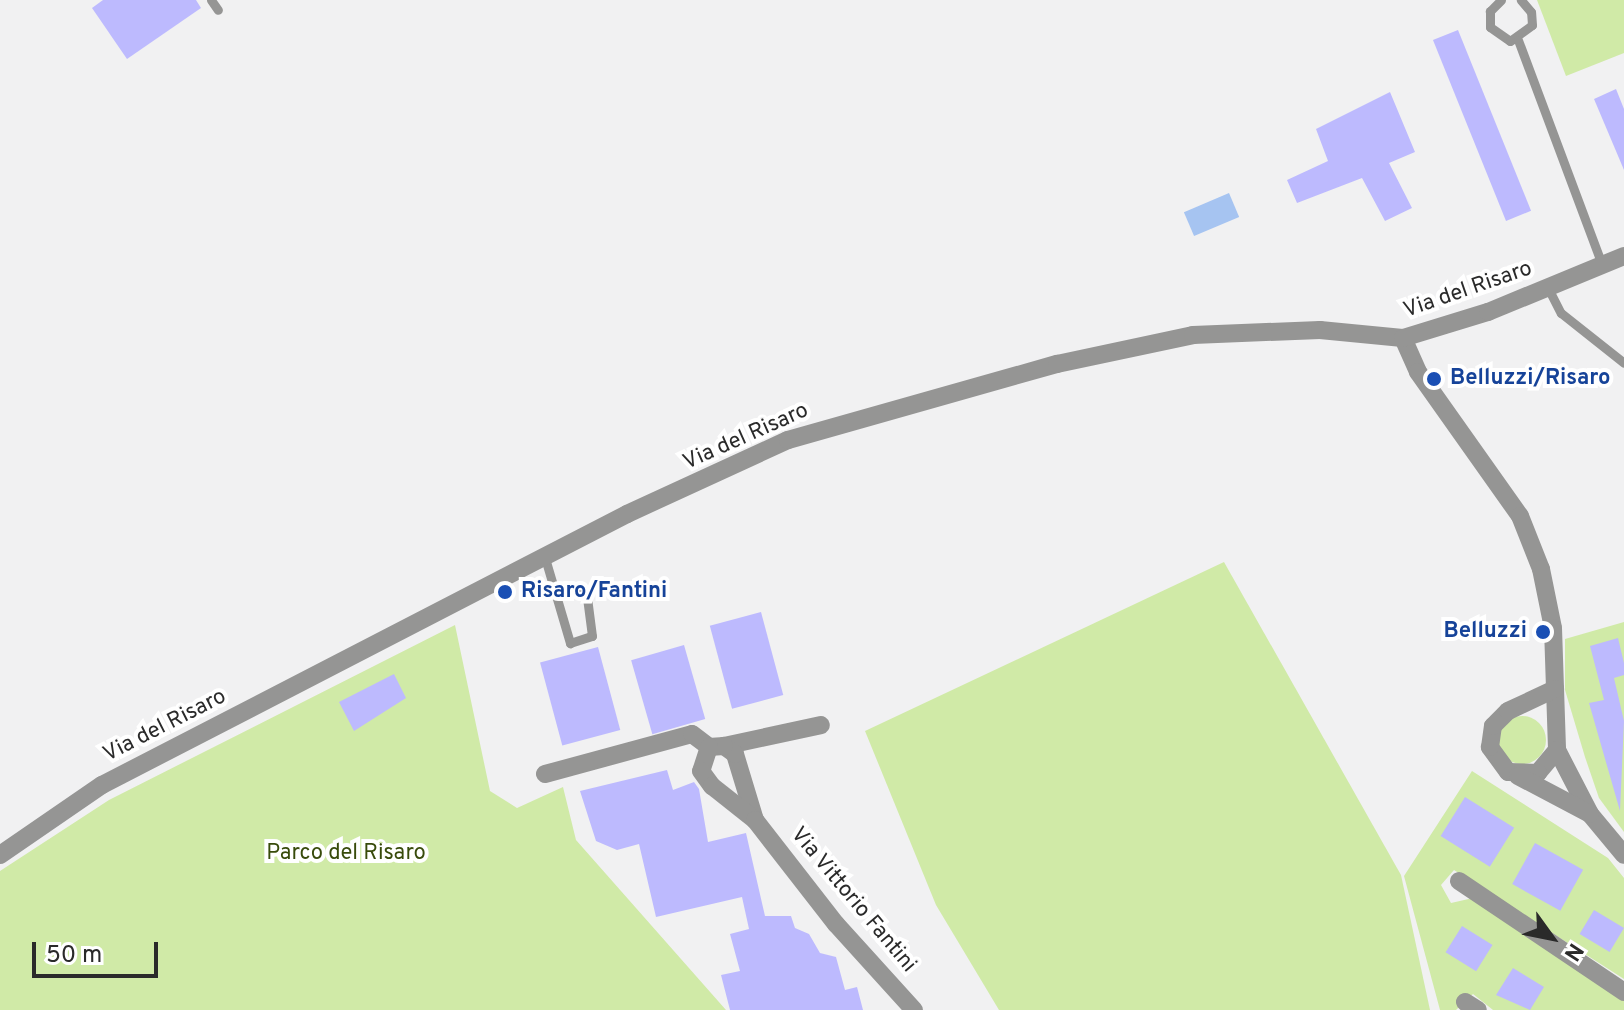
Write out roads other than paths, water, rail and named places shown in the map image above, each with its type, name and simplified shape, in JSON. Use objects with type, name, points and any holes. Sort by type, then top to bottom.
[{"type":"street","name":"Via del Risaro","points":[[0,855],[102,785],[545,558],[788,440],[1043,367],[1193,335],[1320,330],[1403,338],[1548,288],[1624,256]]},
{"type":"street","points":[[1403,338],[1418,372],[1526,528],[1551,612],[1557,741],[1547,767],[1518,776]]},
{"type":"street","points":[[1555,689],[1499,717],[1490,736],[1493,757],[1518,776],[1590,814]]},
{"type":"street","points":[[1518,708],[1546,716],[1590,814],[1624,855]]},
{"type":"street","points":[[545,774],[692,734],[716,747],[821,725]]},
{"type":"street","name":"Via Vittorio Fantini","points":[[755,820],[735,754],[716,747],[701,771],[755,820],[836,924],[914,1010]]},
{"type":"street","points":[[1459,881],[1624,992]]},
{"type":"lane","points":[[211,0],[218,10]]},
{"type":"lane","points":[[1501,0],[1490,11],[1490,27],[1501,40],[1518,40]]},
{"type":"lane","points":[[1518,40],[1533,19],[1521,0]]},
{"type":"lane","points":[[1518,40],[1602,265]]},
{"type":"lane","points":[[1548,288],[1561,313],[1624,363]]},
{"type":"lane","points":[[545,558],[570,643],[592,636],[586,590],[556,591]]},
{"type":"water","points":[[1229,193],[1239,217],[1194,236],[1184,212]]},
{"type":"place","name":"Belluzzi/Risaro","points":[[1434,379]]},
{"type":"place","name":"Risaro/Fantini","points":[[505,592]]},
{"type":"place","name":"Belluzzi","points":[[1543,632]]},
{"type":"park label","name":"Parco del Risaro","points":[[346,854]]}]
